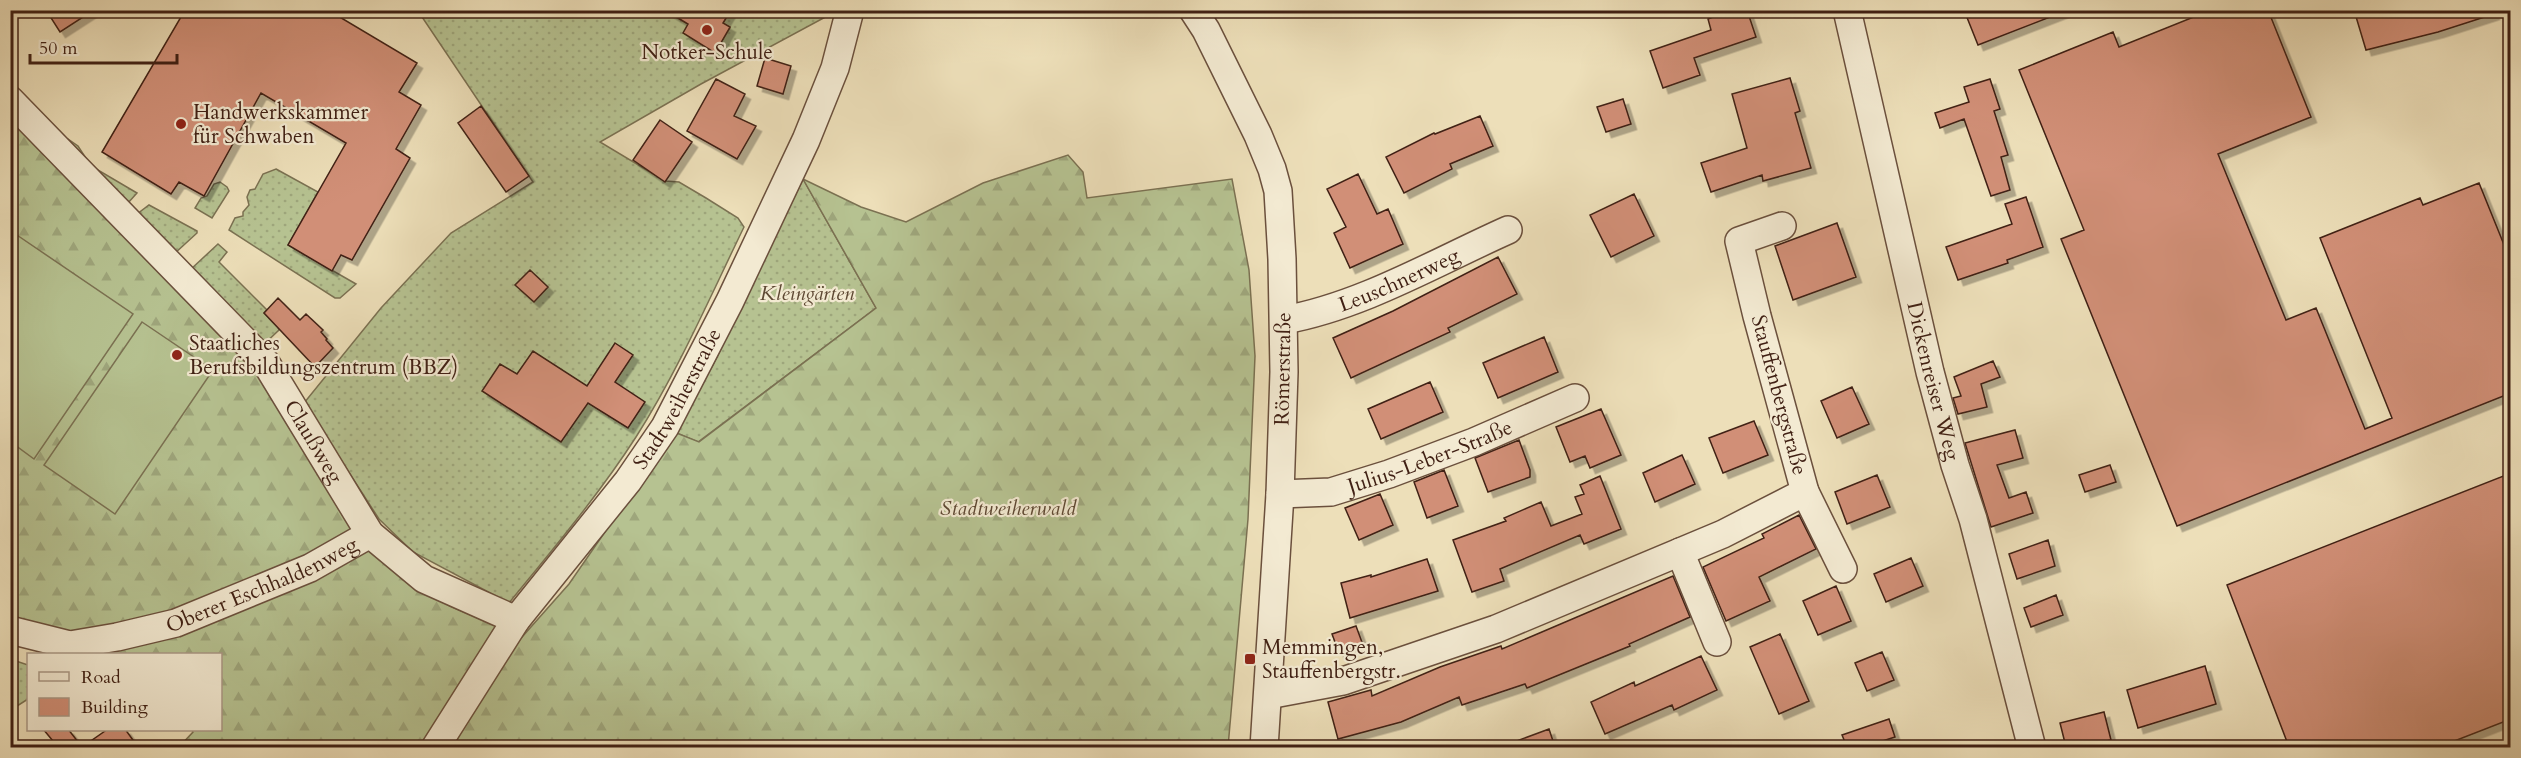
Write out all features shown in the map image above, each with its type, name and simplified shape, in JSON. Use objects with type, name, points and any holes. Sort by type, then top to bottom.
[{"type":"street","name":"Stadtweiherstraße","points":[[435,747],[516,620],[628,481],[665,426],[730,301],[801,150],[835,68],[850,10]]},
{"type":"street","name":"Römerstraße","points":[[1193,10],[1237,91],[1272,169],[1278,191],[1284,320],[1280,494],[1264,747]]},
{"type":"street","name":"Dickenreiser Weg","points":[[1848,10],[1930,372],[1955,465],[1973,519],[2032,747]]},
{"type":"street","name":"Claußweg","points":[[10,100],[266,363],[370,534],[424,579],[443,590],[516,620]]},
{"type":"street","name":"Stauffenbergstraße","points":[[1268,695],[1343,681],[1496,628],[1723,534],[1805,492],[1739,241],[1782,226]]},
{"type":"street","name":"Leuschnerweg","points":[[1284,320],[1312,315],[1344,304],[1508,230]]},
{"type":"street","name":"Julius-Leber-Straße","points":[[1280,494],[1330,492],[1389,474],[1474,442],[1575,398]]},
{"type":"street","points":[[1805,492],[1844,569]]},
{"type":"street","name":"Oberer Eschhaldenweg","points":[[10,630],[70,645],[176,623],[310,568],[370,534]]},
{"type":"street","points":[[1680,552],[1717,642]]},
{"type":"green space","points":[[418,11],[665,11],[688,24],[715,52],[730,28],[723,23],[730,11],[831,11],[831,14],[600,142],[665,181],[679,182],[738,218],[744,227],[680,360],[636,437],[591,501],[509,603],[413,552],[379,519],[304,403],[381,308],[451,233],[533,182]]},
{"type":"green space","name":"Stadtweiherwald","points":[[10,103],[266,363],[370,534],[358,542],[404,579],[450,606],[522,637],[569,584],[674,432],[699,442],[876,308],[803,179],[861,207],[906,222],[983,183],[1068,155],[1083,172],[1087,198],[1232,179],[1249,270],[1255,356],[1248,519],[1228,747],[179,747],[192,731],[222,731],[222,653],[81,653],[11,630]]},
{"type":"green space","points":[[68,139],[78,146],[91,166],[137,193],[128,203],[137,214],[149,205],[197,233],[174,254],[166,247],[160,248],[139,221],[67,145]]},
{"type":"green space","points":[[276,169],[318,192],[288,245],[356,284],[340,298],[335,298],[229,230],[235,218],[243,216],[243,212],[249,205],[247,197],[250,190],[255,189],[263,174]]},
{"type":"green space","name":"Kleingärten","points":[[803,179],[876,308],[698,442],[674,432],[713,365]]},
{"type":"green space","points":[[220,182],[229,191],[212,218],[195,208],[201,198],[207,196],[214,184]]},
{"type":"green space","points":[[11,231],[133,314],[34,459],[11,442]]},
{"type":"green space","points":[[218,244],[227,252],[219,262],[267,310],[264,313],[278,327],[279,330],[261,347],[190,270]]},
{"type":"green space","points":[[142,322],[213,370],[115,514],[44,465]]},
{"type":"green space","points":[[10,659],[27,665],[27,700],[11,710]]},
{"type":"building","points":[[46,10],[94,10],[60,32]]},
{"type":"building","name":"Handwerkskammer für Schwaben","points":[[185,10],[328,10],[417,63],[399,92],[421,105],[396,149],[410,158],[352,260],[341,255],[332,271],[288,245],[346,143],[261,93],[204,196],[179,182],[171,194],[102,152]]},
{"type":"building","name":"Notker-Schule","points":[[665,10],[731,10],[723,23],[730,27],[715,53],[683,33],[688,24]]},
{"type":"building","points":[[1731,10],[1747,10],[1756,37],[1694,58],[1700,75],[1663,88],[1650,51],[1711,30],[1708,19]]},
{"type":"building","points":[[1964,10],[2063,10],[2063,12],[1978,45]]},
{"type":"building","points":[[2211,10],[2268,10],[2311,117],[2218,154],[2286,320],[2316,308],[2365,429],[2392,418],[2320,238],[2420,198],[2423,205],[2479,183],[2511,262],[2511,393],[2177,526],[2061,239],[2084,230],[2019,70],[2113,32],[2119,47]]},
{"type":"building","points":[[2354,10],[2493,10],[2494,14],[2438,32],[2366,50]]},
{"type":"building","points":[[765,58],[791,66],[783,94],[757,86]]},
{"type":"building","points":[[1790,78],[1800,111],[1795,113],[1811,168],[1763,181],[1762,175],[1711,192],[1701,163],[1747,148],[1732,94]]},
{"type":"building","points":[[716,79],[745,94],[734,116],[756,126],[737,159],[687,131]]},
{"type":"building","points":[[1990,79],[2000,109],[1994,111],[2008,155],[2001,157],[2010,190],[1991,196],[1964,119],[1940,128],[1935,113],[1969,102],[1964,87]]},
{"type":"building","points":[[1623,99],[1631,124],[1606,132],[1597,107]]},
{"type":"building","points":[[481,106],[529,176],[506,192],[458,123]]},
{"type":"building","points":[[1480,116],[1493,146],[1450,164],[1452,169],[1404,193],[1386,157],[1434,133]]},
{"type":"building","points":[[660,120],[692,142],[665,182],[633,160]]},
{"type":"building","points":[[1358,174],[1377,214],[1388,209],[1403,244],[1350,268],[1334,233],[1346,227],[1327,189]]},
{"type":"building","points":[[1634,194],[1654,236],[1611,257],[1590,215]]},
{"type":"building","points":[[2026,197],[2043,247],[2007,260],[2008,263],[1958,280],[1946,247],[2012,224],[2005,204]]},
{"type":"building","points":[[1837,223],[1856,277],[1793,300],[1775,246]]},
{"type":"building","points":[[1498,257],[1517,294],[1448,328],[1450,332],[1351,378],[1333,338],[1393,311]]},
{"type":"building","points":[[530,270],[548,287],[534,302],[515,285]]},
{"type":"building","points":[[278,298],[300,320],[306,314],[323,330],[321,332],[333,348],[315,367],[264,313]]},
{"type":"building","points":[[1544,337],[1558,372],[1498,398],[1483,363]]},
{"type":"building","points":[[615,343],[633,355],[615,382],[645,402],[628,428],[588,403],[561,442],[482,391],[500,364],[517,374],[533,351],[587,386]]},
{"type":"building","points":[[1993,361],[2000,377],[1981,384],[1987,407],[1958,414],[1953,398],[1961,396],[1954,377]]},
{"type":"building","points":[[1430,382],[1443,412],[1381,439],[1368,409]]},
{"type":"building","points":[[1852,387],[1869,424],[1837,438],[1821,401]]},
{"type":"building","points":[[1601,409],[1621,455],[1590,468],[1585,456],[1570,462],[1556,427]]},
{"type":"building","points":[[1754,421],[1768,455],[1723,473],[1709,438]]},
{"type":"building","points":[[2015,430],[2023,458],[1997,465],[2009,498],[2026,492],[2033,513],[1991,527],[1965,443]]},
{"type":"building","points":[[1519,440],[1530,470],[1530,477],[1488,492],[1475,458]]},
{"type":"building","points":[[1682,455],[1695,484],[1655,502],[1643,473]]},
{"type":"building","points":[[2110,465],[2116,482],[2085,492],[2079,475]]},
{"type":"building","points":[[1444,470],[1458,506],[1427,518],[1414,482]]},
{"type":"building","points":[[2511,473],[2511,719],[2439,747],[2289,747],[2227,585]]},
{"type":"building","points":[[1877,475],[1890,507],[1847,524],[1835,492]]},
{"type":"building","points":[[1600,476],[1621,529],[1584,544],[1580,535],[1500,569],[1504,581],[1472,592],[1453,540],[1506,521],[1504,518],[1541,502],[1551,526],[1582,514],[1575,497],[1584,494],[1580,485]]},
{"type":"building","points":[[1380,494],[1393,525],[1359,540],[1345,508]]},
{"type":"building","points":[[1799,515],[1816,549],[1759,577],[1770,601],[1726,621],[1703,567],[1764,538],[1762,534]]},
{"type":"building","points":[[2048,540],[2055,566],[2017,579],[2009,554]]},
{"type":"building","points":[[1911,558],[1923,586],[1886,602],[1874,574]]},
{"type":"building","points":[[1427,559],[1438,591],[1350,618],[1341,583],[1371,575],[1371,577]]},
{"type":"building","points":[[1673,576],[1690,617],[1629,644],[1630,646],[1527,688],[1525,684],[1462,705],[1459,697],[1401,722],[1338,739],[1328,702],[1371,690],[1372,696],[1440,667],[1501,646],[1502,649]]},
{"type":"building","points":[[1836,586],[1851,621],[1818,635],[1803,601]]},
{"type":"building","points":[[2056,595],[2063,615],[2031,627],[2024,608]]},
{"type":"building","points":[[1356,626],[1363,645],[1339,653],[1332,634]]},
{"type":"building","points":[[1780,634],[1809,701],[1779,714],[1750,647]]},
{"type":"building","points":[[1882,652],[1894,680],[1867,691],[1855,663]]},
{"type":"building","points":[[1701,656],[1717,690],[1674,710],[1672,705],[1605,734],[1591,702],[1634,682],[1635,686]]},
{"type":"building","points":[[2205,666],[2216,704],[2138,728],[2127,690]]},
{"type":"building","points":[[2104,712],[2111,740],[2079,747],[2066,747],[2060,723]]},
{"type":"building","points":[[1889,719],[1895,737],[1864,747],[1847,747],[1842,735]]},
{"type":"building","points":[[1549,729],[1555,747],[1503,746]]},
{"type":"building","points":[[45,731],[70,731],[82,747],[58,747]]},
{"type":"building","points":[[105,731],[126,731],[138,747],[82,747]]},
{"type":"place","name":"Notker-Schule","points":[[707,30]]},
{"type":"place","name":"Handwerkskammer für Schwaben","points":[[181,124]]},
{"type":"place","name":"Staatliches Berufsbildungszentrum (BBZ)","points":[[177,355]]},
{"type":"place","name":"Memmingen, Stauffenbergstr.","points":[[1250,659]]}]
